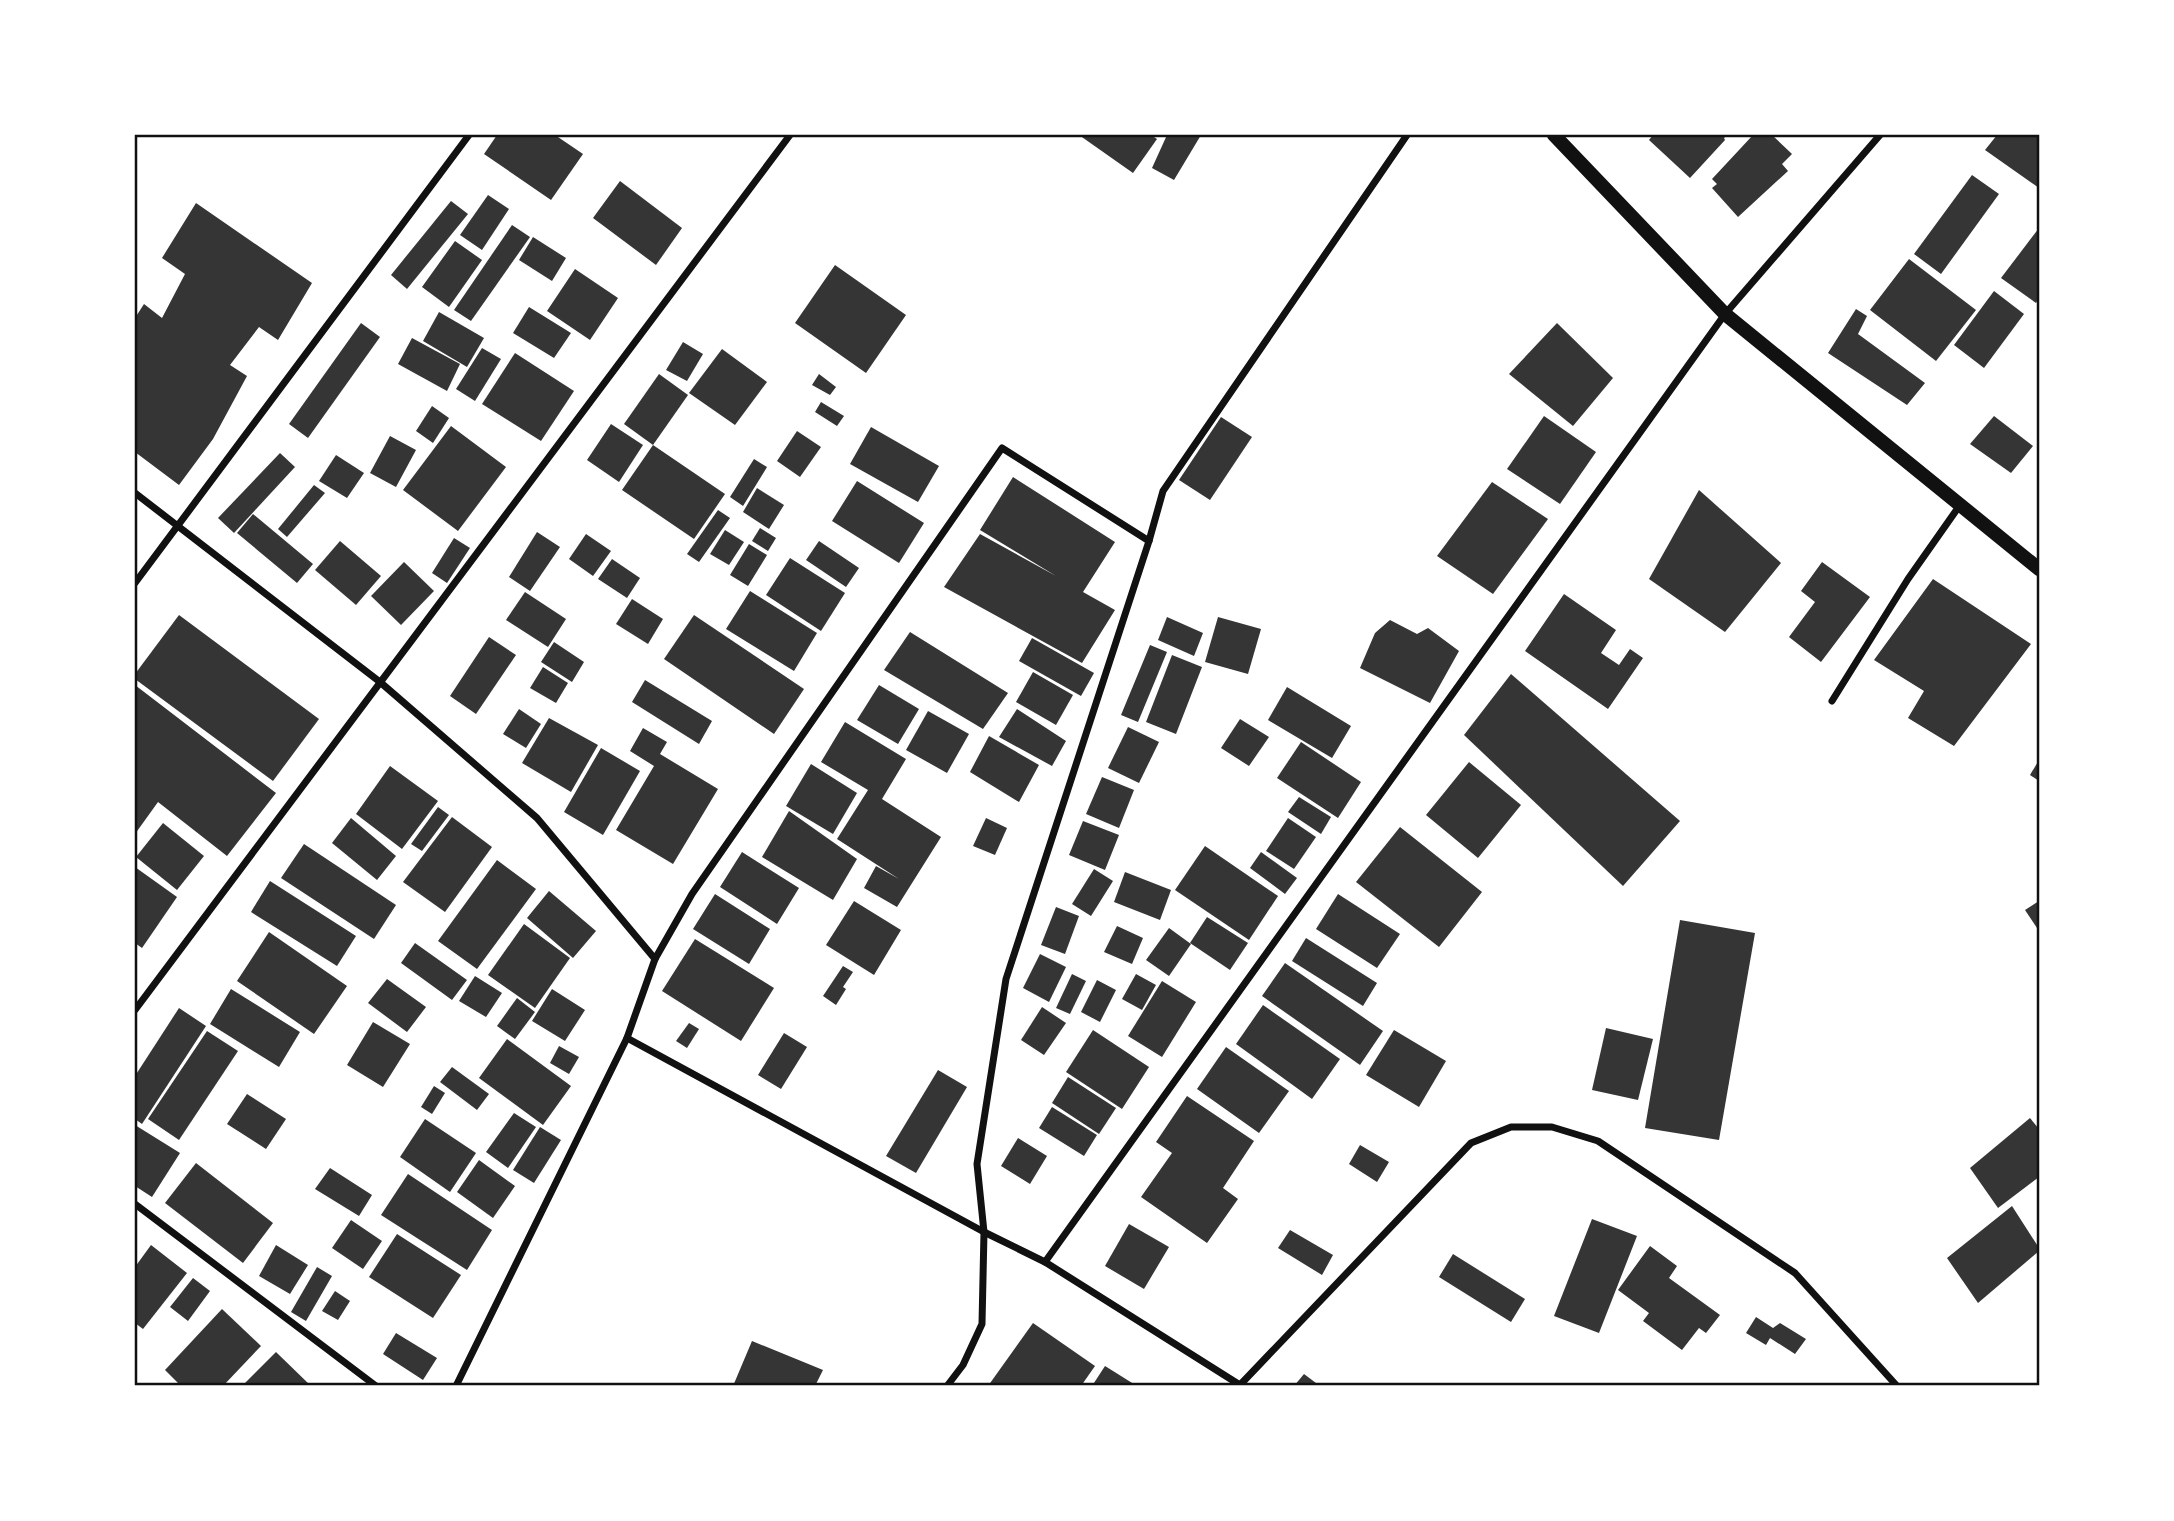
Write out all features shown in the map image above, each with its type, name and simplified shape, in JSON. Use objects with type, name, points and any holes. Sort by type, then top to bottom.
[{"type":"main road","points":[[1553,135],[1725,314],[2039,569]]},
{"type":"street","points":[[135,583],[469,135]]},
{"type":"street","points":[[135,1010],[790,135]]},
{"type":"street","points":[[947,1386],[963,1365],[982,1324],[984,1232],[977,1164],[1006,979],[1163,491],[1407,135]]},
{"type":"street","points":[[1045,1262],[1725,314],[1880,135]]},
{"type":"street","points":[[456,1386],[627,1038],[655,959],[692,894],[1002,448],[1149,541]]},
{"type":"street","points":[[135,493],[380,682],[537,818],[655,959]]},
{"type":"street","points":[[1832,701],[1908,579],[1960,505]]},
{"type":"street","points":[[627,1038],[984,1232],[1045,1262],[1240,1385],[1471,1143],[1511,1127],[1552,1127],[1598,1141],[1795,1273],[1897,1386]]},
{"type":"street","points":[[135,1204],[376,1386]]},
{"type":"building","points":[[497,135],[555,135],[583,154],[551,200],[484,154]]},
{"type":"building","points":[[1079,135],[1151,135],[1157,139],[1133,173]]},
{"type":"building","points":[[1167,135],[1201,135],[1174,180],[1152,168]]},
{"type":"building","points":[[1653,135],[1727,135],[1690,178],[1649,140]]},
{"type":"building","points":[[1753,135],[1772,135],[1792,154],[1782,164],[1788,171],[1738,217],[1712,188],[1717,184],[1712,179]]},
{"type":"building","points":[[1997,135],[2039,135],[2039,188],[1985,150]]},
{"type":"building","points":[[1972,175],[1999,194],[1941,274],[1914,254]]},
{"type":"building","points":[[620,181],[682,228],[656,265],[593,218]]},
{"type":"building","points":[[488,195],[509,209],[482,250],[460,235]]},
{"type":"building","points":[[451,201],[468,214],[407,289],[391,275]]},
{"type":"building","points":[[196,203],[312,283],[278,340],[259,327],[230,365],[247,376],[213,439],[179,485],[135,452],[135,318],[144,304],[162,318],[185,274],[162,258]]},
{"type":"building","points":[[512,225],[530,237],[471,321],[454,310]]},
{"type":"building","points":[[2039,228],[2039,298],[2036,303],[2001,278]]},
{"type":"building","points":[[533,237],[566,258],[552,281],[519,260]]},
{"type":"building","points":[[455,241],[482,260],[449,307],[422,287]]},
{"type":"building","points":[[1909,259],[1976,310],[1936,361],[1870,310]]},
{"type":"building","points":[[835,265],[906,315],[866,373],[795,323]]},
{"type":"building","points":[[575,269],[618,298],[590,340],[547,311]]},
{"type":"building","points":[[1994,291],[2024,314],[1984,368],[1954,345]]},
{"type":"building","points":[[529,307],[571,333],[554,358],[513,333]]},
{"type":"building","points":[[1856,309],[1867,316],[1858,334],[1925,383],[1907,405],[1828,353]]},
{"type":"building","points":[[439,312],[484,338],[467,367],[423,341]]},
{"type":"building","points":[[361,323],[380,337],[308,438],[289,424]]},
{"type":"building","points":[[1557,323],[1613,378],[1573,426],[1509,374]]},
{"type":"building","points":[[412,338],[460,364],[447,391],[398,364]]},
{"type":"building","points":[[683,342],[703,354],[687,381],[666,370]]},
{"type":"building","points":[[482,348],[501,359],[475,401],[456,389]]},
{"type":"building","points":[[722,349],[767,382],[735,425],[689,393]]},
{"type":"building","points":[[515,353],[574,391],[541,441],[482,404]]},
{"type":"building","points":[[659,374],[688,395],[653,445],[624,424]]},
{"type":"building","points":[[819,374],[836,387],[830,395],[812,385]]},
{"type":"building","points":[[821,402],[844,416],[837,426],[815,412]]},
{"type":"building","points":[[432,406],[449,418],[433,443],[416,431]]},
{"type":"building","points":[[1544,416],[1596,452],[1560,504],[1507,469]]},
{"type":"building","points":[[1994,416],[2033,446],[2011,473],[1970,444]]},
{"type":"building","points":[[1221,417],[1252,437],[1210,500],[1179,480]]},
{"type":"building","points":[[611,424],[643,445],[619,482],[587,460]]},
{"type":"building","points":[[451,426],[506,467],[458,531],[403,490]]},
{"type":"building","points":[[871,427],[939,466],[918,502],[850,464]]},
{"type":"building","points":[[797,431],[821,447],[800,477],[777,461]]},
{"type":"building","points":[[390,436],[416,450],[396,487],[370,473]]},
{"type":"building","points":[[653,445],[725,494],[694,539],[622,490]]},
{"type":"building","points":[[280,453],[295,467],[234,533],[218,518]]},
{"type":"building","points":[[336,455],[364,473],[347,498],[319,481]]},
{"type":"building","points":[[754,459],[767,467],[743,506],[730,497]]},
{"type":"building","points":[[1013,477],[1115,542],[1083,592],[1115,610],[1082,663],[944,587],[980,534],[1056,576],[980,530]]},
{"type":"building","points":[[857,481],[924,523],[899,563],[832,521]]},
{"type":"building","points":[[1492,482],[1548,519],[1493,594],[1437,556]]},
{"type":"building","points":[[314,485],[325,493],[287,537],[278,529]]},
{"type":"building","points":[[757,488],[784,505],[769,529],[743,512]]},
{"type":"building","points":[[1699,490],[1781,563],[1725,632],[1649,579]]},
{"type":"building","points":[[718,510],[730,518],[699,562],[687,554]]},
{"type":"building","points":[[253,514],[313,564],[297,583],[237,533]]},
{"type":"building","points":[[760,528],[776,538],[768,551],[752,541]]},
{"type":"building","points":[[725,530],[744,542],[729,565],[710,554]]},
{"type":"building","points":[[537,532],[560,547],[530,591],[509,577]]},
{"type":"building","points":[[586,534],[611,551],[593,576],[569,559]]},
{"type":"building","points":[[454,538],[470,548],[447,583],[432,573]]},
{"type":"building","points":[[340,541],[381,576],[356,605],[315,570]]},
{"type":"building","points":[[819,541],[859,568],[846,587],[806,560]]},
{"type":"building","points":[[749,544],[767,555],[748,586],[730,575]]},
{"type":"building","points":[[790,558],[845,593],[821,631],[766,595]]},
{"type":"building","points":[[612,559],[640,578],[627,598],[598,579]]},
{"type":"building","points":[[404,562],[434,591],[401,625],[371,596]]},
{"type":"building","points":[[1822,562],[1870,597],[1821,662],[1789,637],[1815,602],[1801,591]]},
{"type":"building","points":[[1933,579],[2031,644],[1954,746],[1908,718],[1924,691],[1874,660]]},
{"type":"building","points":[[750,591],[817,633],[794,671],[726,629]]},
{"type":"building","points":[[525,592],[566,619],[548,647],[506,620]]},
{"type":"building","points":[[1564,594],[1616,630],[1601,653],[1619,665],[1630,649],[1643,658],[1608,709],[1525,651]]},
{"type":"building","points":[[632,599],[663,619],[648,644],[616,624]]},
{"type":"building","points":[[179,615],[319,719],[273,781],[135,679],[135,674]]},
{"type":"building","points":[[694,615],[804,689],[774,734],[664,659]]},
{"type":"building","points":[[1167,617],[1203,633],[1194,656],[1158,640]]},
{"type":"building","points":[[1218,617],[1261,629],[1248,674],[1205,662]]},
{"type":"building","points":[[1390,620],[1417,634],[1428,628],[1459,651],[1430,703],[1360,668],[1375,633]]},
{"type":"building","points":[[910,632],[1008,693],[983,729],[884,670]]},
{"type":"building","points":[[489,637],[516,655],[476,714],[450,696]]},
{"type":"building","points":[[1032,638],[1094,673],[1081,696],[1019,661]]},
{"type":"building","points":[[554,642],[584,662],[572,682],[541,662]]},
{"type":"building","points":[[1150,645],[1167,652],[1138,722],[1121,715]]},
{"type":"building","points":[[1172,655],[1202,667],[1176,734],[1146,722]]},
{"type":"building","points":[[543,667],[568,683],[556,703],[530,688]]},
{"type":"building","points":[[1033,672],[1073,695],[1056,725],[1016,702]]},
{"type":"building","points":[[1511,674],[1680,821],[1623,886],[1464,735]]},
{"type":"building","points":[[645,680],[712,721],[699,744],[632,702]]},
{"type":"building","points":[[135,685],[276,793],[227,856],[158,802],[135,834]]},
{"type":"building","points":[[879,685],[919,709],[898,744],[857,720]]},
{"type":"building","points":[[1287,687],[1351,726],[1332,758],[1268,720]]},
{"type":"building","points":[[519,709],[541,724],[526,748],[503,734]]},
{"type":"building","points":[[1017,709],[1066,741],[1052,766],[999,737]]},
{"type":"building","points":[[928,711],[969,734],[947,773],[906,750]]},
{"type":"building","points":[[549,718],[598,745],[571,792],[522,763]]},
{"type":"building","points":[[1240,719],[1269,737],[1249,766],[1221,748]]},
{"type":"building","points":[[845,722],[906,759],[882,799],[941,837],[897,907],[864,888],[876,866],[899,879],[837,839],[868,790],[821,762]]},
{"type":"building","points":[[1128,727],[1159,742],[1139,783],[1108,768]]},
{"type":"building","points":[[643,728],[667,742],[660,754],[718,789],[673,864],[616,830],[654,766],[630,751]]},
{"type":"building","points":[[989,736],[1039,765],[1019,802],[970,772]]},
{"type":"building","points":[[1301,742],[1361,782],[1338,818],[1277,778]]},
{"type":"building","points":[[601,748],[640,771],[603,835],[564,812]]},
{"type":"building","points":[[2039,760],[2039,781],[2030,775]]},
{"type":"building","points":[[1469,762],[1521,805],[1478,858],[1426,815]]},
{"type":"building","points":[[811,764],[857,793],[833,834],[786,806]]},
{"type":"building","points":[[390,766],[438,801],[402,849],[356,814]]},
{"type":"building","points":[[1102,777],[1134,790],[1119,828],[1086,814]]},
{"type":"building","points":[[1299,797],[1331,817],[1321,834],[1288,812]]},
{"type":"building","points":[[438,807],[449,815],[422,851],[411,844]]},
{"type":"building","points":[[789,811],[857,859],[833,900],[762,857]]},
{"type":"building","points":[[452,817],[492,847],[445,912],[403,882]]},
{"type":"building","points":[[351,818],[396,856],[377,880],[332,843]]},
{"type":"building","points":[[986,818],[1007,828],[995,855],[973,846]]},
{"type":"building","points":[[1288,818],[1316,837],[1294,869],[1266,851]]},
{"type":"building","points":[[1083,821],[1119,835],[1105,870],[1069,855]]},
{"type":"building","points":[[163,823],[204,856],[177,890],[136,857]]},
{"type":"building","points":[[1400,827],[1482,892],[1439,947],[1356,882]]},
{"type":"building","points":[[304,844],[396,905],[374,939],[281,878]]},
{"type":"building","points":[[1205,846],[1278,896],[1249,940],[1175,890]]},
{"type":"building","points":[[742,852],[799,888],[777,924],[720,887]]},
{"type":"building","points":[[1261,852],[1297,878],[1285,894],[1250,868]]},
{"type":"building","points":[[497,860],[536,889],[477,969],[438,941]]},
{"type":"building","points":[[135,867],[177,897],[142,948],[135,943]]},
{"type":"building","points":[[1094,869],[1113,881],[1091,916],[1072,904]]},
{"type":"building","points":[[1125,872],[1171,890],[1160,920],[1114,902]]},
{"type":"building","points":[[270,881],[356,936],[337,966],[251,912]]},
{"type":"building","points":[[549,891],[596,931],[573,958],[527,918]]},
{"type":"building","points":[[715,894],[770,929],[749,964],[693,929]]},
{"type":"building","points":[[1338,894],[1400,934],[1377,968],[1316,929]]},
{"type":"building","points":[[854,901],[901,930],[874,975],[826,945]]},
{"type":"building","points":[[2039,901],[2039,931],[2025,910]]},
{"type":"building","points":[[1056,907],[1079,916],[1065,954],[1041,945]]},
{"type":"building","points":[[1207,917],[1248,943],[1230,970],[1190,943]]},
{"type":"building","points":[[1680,920],[1755,933],[1719,1140],[1645,1128]]},
{"type":"building","points":[[524,924],[570,958],[535,1008],[488,975]]},
{"type":"building","points":[[1117,926],[1143,938],[1132,964],[1104,952]]},
{"type":"building","points":[[1169,928],[1191,944],[1169,976],[1146,960]]},
{"type":"building","points":[[269,932],[347,986],[314,1034],[237,981]]},
{"type":"building","points":[[1306,938],[1377,983],[1363,1006],[1292,961]]},
{"type":"building","points":[[695,939],[774,988],[741,1041],[662,991]]},
{"type":"building","points":[[415,943],[467,980],[452,1000],[401,963]]},
{"type":"building","points":[[1040,954],[1066,967],[1049,1002],[1023,988]]},
{"type":"building","points":[[1285,963],[1383,1031],[1360,1065],[1262,996]]},
{"type":"building","points":[[843,966],[853,972],[836,1005],[823,996]]},
{"type":"building","points":[[1072,974],[1086,981],[1070,1014],[1056,1008]]},
{"type":"building","points":[[1136,974],[1156,985],[1142,1010],[1122,999]]},
{"type":"building","points":[[475,976],[502,993],[486,1017],[459,1001]]},
{"type":"building","points":[[387,979],[426,1007],[407,1032],[368,1003]]},
{"type":"building","points":[[1097,980],[1116,990],[1100,1022],[1081,1012]]},
{"type":"building","points":[[1162,981],[1196,1002],[1162,1057],[1128,1036]]},
{"type":"building","points":[[231,989],[300,1032],[279,1067],[210,1024]]},
{"type":"building","points":[[552,989],[585,1010],[565,1041],[532,1021]]},
{"type":"building","points":[[517,998],[535,1012],[515,1039],[497,1026]]},
{"type":"building","points":[[1263,1005],[1340,1059],[1312,1099],[1236,1044]]},
{"type":"building","points":[[1042,1007],[1066,1023],[1044,1055],[1021,1040]]},
{"type":"building","points":[[179,1008],[206,1026],[142,1124],[135,1119],[135,1076]]},
{"type":"building","points":[[373,1022],[410,1044],[383,1087],[347,1065]]},
{"type":"building","points":[[689,1023],[699,1029],[687,1048],[676,1041]]},
{"type":"building","points":[[1606,1028],[1653,1039],[1638,1100],[1592,1090]]},
{"type":"building","points":[[1093,1030],[1149,1067],[1122,1109],[1066,1072]]},
{"type":"building","points":[[1394,1030],[1446,1061],[1419,1107],[1366,1075]]},
{"type":"building","points":[[207,1031],[238,1051],[179,1140],[148,1119]]},
{"type":"building","points":[[784,1033],[807,1047],[781,1089],[758,1075]]},
{"type":"building","points":[[507,1039],[571,1086],[543,1125],[479,1078]]},
{"type":"building","points":[[559,1046],[579,1057],[569,1074],[550,1063]]},
{"type":"building","points":[[1226,1047],[1289,1091],[1259,1133],[1197,1089]]},
{"type":"building","points":[[452,1067],[489,1094],[477,1110],[440,1082]]},
{"type":"building","points":[[938,1070],[967,1087],[916,1173],[886,1156]]},
{"type":"building","points":[[1068,1077],[1116,1108],[1099,1134],[1052,1103]]},
{"type":"building","points":[[434,1086],[445,1093],[432,1114],[421,1107]]},
{"type":"building","points":[[247,1094],[286,1119],[266,1149],[227,1124]]},
{"type":"building","points":[[1187,1096],[1254,1141],[1223,1188],[1238,1199],[1207,1243],[1141,1197],[1172,1153],[1156,1142]]},
{"type":"building","points":[[1052,1107],[1097,1135],[1084,1156],[1039,1128]]},
{"type":"building","points":[[514,1113],[536,1127],[508,1168],[486,1152]]},
{"type":"building","points":[[2030,1118],[2039,1129],[2039,1177],[1998,1208],[1970,1168]]},
{"type":"building","points":[[425,1119],[476,1153],[450,1192],[400,1157]]},
{"type":"building","points":[[135,1125],[180,1153],[152,1197],[135,1186]]},
{"type":"building","points":[[540,1127],[561,1140],[534,1183],[513,1170]]},
{"type":"building","points":[[1018,1138],[1047,1156],[1030,1184],[1001,1166]]},
{"type":"building","points":[[1360,1145],[1389,1162],[1377,1182],[1349,1164]]},
{"type":"building","points":[[479,1160],[515,1186],[493,1218],[457,1192]]},
{"type":"building","points":[[196,1163],[273,1223],[243,1263],[165,1203]]},
{"type":"building","points":[[330,1168],[372,1195],[359,1216],[315,1189]]},
{"type":"building","points":[[408,1174],[492,1230],[467,1270],[381,1215]]},
{"type":"building","points":[[2012,1206],[2039,1251],[1978,1303],[1947,1258]]},
{"type":"building","points":[[1592,1219],[1637,1236],[1599,1333],[1554,1316]]},
{"type":"building","points":[[351,1220],[382,1241],[363,1269],[332,1248]]},
{"type":"building","points":[[1129,1224],[1169,1247],[1144,1289],[1105,1266]]},
{"type":"building","points":[[1290,1230],[1333,1255],[1322,1275],[1278,1248]]},
{"type":"building","points":[[397,1234],[461,1275],[433,1318],[369,1277]]},
{"type":"building","points":[[151,1245],[187,1273],[143,1329],[135,1323],[135,1267]]},
{"type":"building","points":[[276,1245],[308,1265],[290,1294],[259,1276]]},
{"type":"building","points":[[1650,1246],[1677,1266],[1669,1278],[1720,1315],[1706,1333],[1699,1328],[1682,1350],[1643,1321],[1649,1313],[1618,1290]]},
{"type":"building","points":[[1453,1254],[1525,1299],[1511,1322],[1439,1277]]},
{"type":"building","points":[[317,1267],[332,1276],[306,1321],[291,1312]]},
{"type":"building","points":[[193,1278],[210,1291],[188,1321],[170,1307]]},
{"type":"building","points":[[335,1291],[350,1301],[338,1320],[322,1311]]},
{"type":"building","points":[[222,1309],[261,1346],[223,1386],[181,1386],[165,1370]]},
{"type":"building","points":[[1756,1317],[1773,1328],[1780,1323],[1806,1339],[1795,1354],[1770,1338],[1766,1345],[1746,1333]]},
{"type":"building","points":[[1033,1323],[1095,1366],[1081,1386],[988,1386]]},
{"type":"building","points":[[396,1333],[437,1358],[423,1380],[383,1354]]},
{"type":"building","points":[[752,1341],[823,1370],[815,1386],[733,1386]]},
{"type":"building","points":[[276,1352],[311,1386],[242,1386]]},
{"type":"building","points":[[1105,1366],[1137,1386],[1092,1386]]},
{"type":"building","points":[[1304,1374],[1320,1386],[1294,1386]]}]
